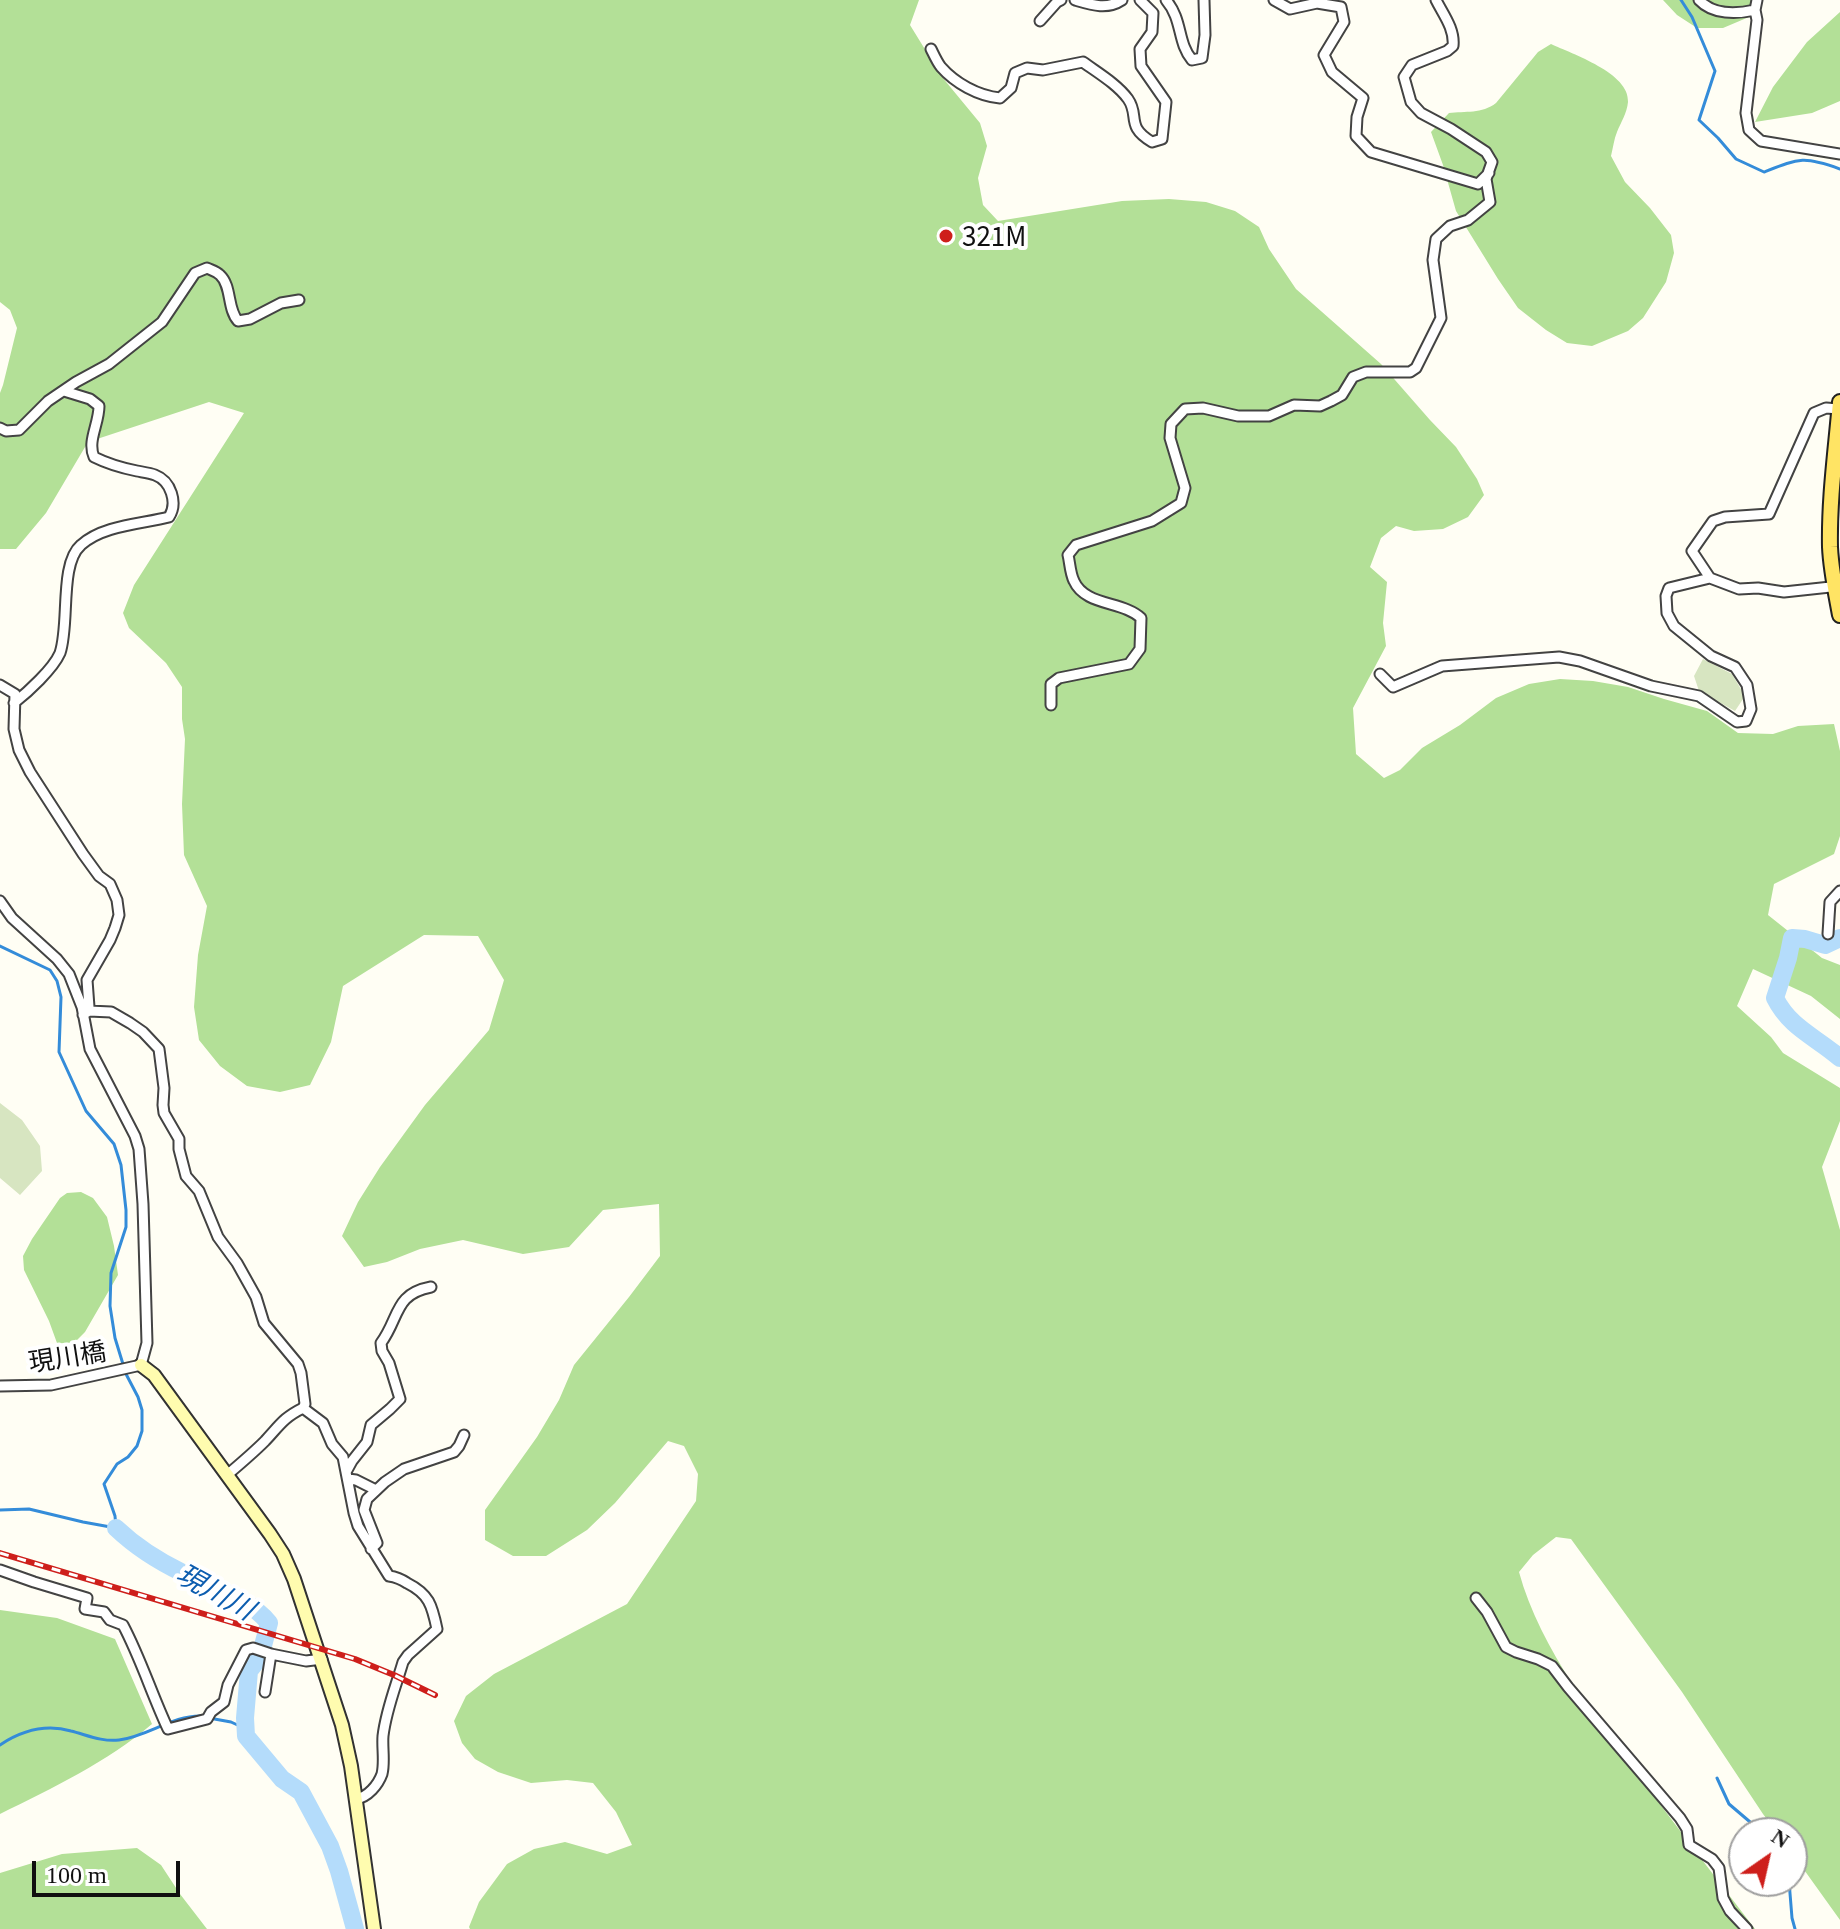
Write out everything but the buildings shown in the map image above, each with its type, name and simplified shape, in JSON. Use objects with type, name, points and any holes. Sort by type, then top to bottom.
[{"type":"main road","points":[[1840,402],[1831,494],[1830,549],[1840,615]]},
{"type":"street","points":[[1040,21],[1061,0]]},
{"type":"street","points":[[1075,0],[1113,6],[1122,0]]},
{"type":"street","points":[[931,49],[942,67],[970,89],[988,97],[1000,98],[1011,88],[1015,73],[1027,68],[1043,70],[1083,62],[1131,102],[1139,134],[1152,142],[1162,139],[1166,102],[1141,66],[1140,49],[1152,32],[1153,13],[1140,0]]},
{"type":"street","points":[[1166,0],[1175,11],[1185,51],[1192,60],[1202,58],[1204,0]]},
{"type":"street","points":[[1274,0],[1290,9],[1317,3],[1341,7],[1344,22],[1324,55],[1332,72],[1363,98],[1357,117],[1356,136],[1371,152],[1478,184],[1489,173]]},
{"type":"street","points":[[1051,705],[1051,684],[1059,678],[1129,664],[1140,649],[1141,618],[1134,612],[1086,595],[1074,582],[1068,555],[1076,545],[1152,521],[1181,503],[1185,488],[1170,438],[1171,424],[1185,409],[1203,408],[1238,416],[1269,416],[1294,405],[1320,406],[1342,395],[1353,377],[1366,372],[1410,372],[1416,368],[1441,318],[1433,260],[1436,239],[1450,226],[1468,220],[1490,202],[1486,179],[1492,162],[1486,152],[1421,113],[1411,102],[1404,77],[1412,65],[1453,46],[1454,37],[1436,0]]},
{"type":"street","points":[[1699,0],[1704,6],[1723,12],[1738,13],[1756,5],[1746,113],[1749,130],[1761,141],[1840,154]]},
{"type":"street","points":[[0,428],[19,430],[48,401],[109,364],[162,322],[195,273],[207,268],[221,275],[233,315],[238,321],[250,319],[281,303],[299,300]]},
{"type":"street","points":[[14,703],[33,686],[59,654],[72,556],[81,544],[130,524],[169,517],[173,511],[174,500],[168,486],[157,475],[105,463],[94,457],[90,448],[99,418],[99,406],[90,399],[64,391]]},
{"type":"street","points":[[1710,578],[1692,551],[1713,521],[1725,517],[1769,514],[1814,413],[1826,408],[1839,409]]},
{"type":"street","points":[[1380,674],[1393,687],[1442,666],[1559,657],[1580,661],[1651,686],[1699,696],[1737,722],[1746,721],[1751,709],[1747,685],[1735,667],[1711,656],[1674,626],[1667,613],[1669,588],[1710,578],[1739,589],[1784,592],[1838,586]]},
{"type":"street","points":[[0,685],[15,694],[14,729],[19,750],[30,772],[83,854],[99,876],[110,884],[117,900],[119,915],[115,928],[87,980],[89,1007],[82,1011]]},
{"type":"street","points":[[1828,934],[1830,902],[1840,891]]},
{"type":"street","points":[[0,901],[12,918],[69,974],[82,1011],[90,1049],[135,1136],[139,1149],[143,1204],[147,1316],[147,1343],[137,1366],[154,1375],[270,1534],[294,1579],[342,1725],[374,1929]]},
{"type":"street","points":[[82,1011],[111,1012],[143,1032],[159,1049],[164,1113],[179,1139],[186,1176],[199,1191],[218,1237],[256,1297],[264,1323],[298,1364],[301,1373],[303,1408],[280,1422],[267,1439],[227,1475]]},
{"type":"street","points":[[347,1475],[352,1461],[367,1442],[371,1425],[400,1399],[381,1343],[407,1295],[417,1289],[431,1287]]},
{"type":"street","name":"現川橋","points":[[0,1386],[51,1385],[137,1366]]},
{"type":"street","points":[[303,1408],[323,1423],[343,1457],[354,1513],[371,1549],[389,1576],[421,1590],[427,1596],[437,1629],[403,1662],[385,1723],[382,1773],[364,1798],[356,1799]]},
{"type":"street","points":[[371,1549],[377,1543],[364,1510],[367,1499],[404,1469],[454,1452],[464,1435]]},
{"type":"street","points":[[347,1475],[376,1490]]},
{"type":"street","points":[[0,1570],[87,1598],[85,1609],[104,1612],[110,1620],[123,1625],[139,1655],[151,1694],[168,1729],[209,1715],[224,1702],[228,1685],[246,1650],[253,1648],[306,1661],[322,1659]]},
{"type":"street","points":[[1476,1598],[1506,1647],[1552,1666],[1680,1818],[1687,1829],[1689,1845],[1712,1859],[1719,1868],[1723,1898],[1730,1911],[1747,1929]]},
{"type":"street","points":[[265,1692],[270,1654]]},
{"type":"green space","points":[[0,0],[919,0],[910,25],[942,77],[980,123],[987,146],[978,178],[983,205],[998,221],[1122,201],[1169,199],[1206,202],[1235,211],[1259,227],[1269,249],[1296,289],[1381,364],[1456,447],[1477,479],[1484,495],[1468,517],[1443,529],[1414,531],[1396,526],[1381,538],[1370,567],[1387,582],[1383,623],[1386,646],[1353,708],[1356,754],[1384,778],[1400,770],[1422,748],[1496,698],[1529,684],[1560,679],[1628,687],[1707,711],[1738,733],[1773,734],[1798,726],[1834,724],[1840,751],[1840,836],[1834,854],[1774,884],[1768,915],[1822,958],[1840,965],[1840,1019],[1811,996],[1753,969],[1737,1006],[1771,1037],[1783,1053],[1840,1088],[1840,1121],[1822,1167],[1840,1230],[1840,1920],[1808,1875],[1808,1817],[1765,1817],[1682,1692],[1571,1539],[1556,1537],[1533,1555],[1519,1572],[1541,1629],[1591,1712],[1755,1929],[470,1929],[479,1902],[507,1864],[534,1849],[565,1842],[607,1854],[632,1845],[616,1812],[593,1783],[567,1780],[531,1783],[498,1772],[475,1759],[462,1743],[454,1721],[466,1696],[494,1674],[627,1604],[696,1501],[698,1474],[684,1446],[668,1441],[615,1503],[587,1530],[546,1556],[513,1556],[485,1540],[485,1510],[537,1437],[559,1400],[574,1365],[660,1256],[659,1204],[603,1210],[569,1247],[523,1254],[463,1240],[420,1249],[364,1267],[342,1236],[358,1202],[425,1105],[489,1030],[504,980],[478,936],[424,935],[343,986],[331,1042],[310,1085],[280,1092],[247,1086],[220,1066],[199,1040],[194,1007],[198,955],[207,906],[184,855],[182,687],[166,663],[129,628],[123,613],[134,585],[244,413],[209,402],[88,442],[46,513],[16,549],[0,549],[0,393],[17,328],[10,310],[0,302]]},
{"type":"green space","points":[[1663,0],[1763,0],[1749,17],[1723,28],[1697,28],[1677,15]]},
{"type":"green space","points":[[1840,12],[1840,101],[1812,113],[1755,122],[1773,87],[1807,42]]},
{"type":"green space","points":[[1551,44],[1598,66],[1620,82],[1626,92],[1628,102],[1611,156],[1625,182],[1671,235],[1674,253],[1666,282],[1643,318],[1628,331],[1592,346],[1567,343],[1518,308],[1456,211],[1431,132],[1449,113],[1491,107],[1538,52]]},
{"type":"green space","points":[[1703,659],[1732,674],[1745,696],[1735,711],[1699,691],[1694,676]]},
{"type":"green space","points":[[0,1103],[22,1120],[40,1146],[42,1171],[20,1195],[0,1178]]},
{"type":"green space","points":[[81,1192],[93,1198],[107,1217],[118,1275],[85,1332],[73,1344],[57,1343],[24,1270],[23,1256],[60,1198],[67,1193]]},
{"type":"green space","points":[[0,1610],[57,1618],[115,1639],[152,1724],[98,1762],[0,1814]]},
{"type":"green space","points":[[137,1848],[161,1865],[207,1929],[0,1929],[0,1873],[62,1854]]},
{"type":"waterway","points":[[1681,0],[1692,17],[1715,71],[1699,120],[1736,159],[1764,172],[1802,160],[1840,169]]},
{"type":"waterway","points":[[1840,938],[1825,945],[1792,938],[1775,998],[1796,1025],[1840,1058]]},
{"type":"waterway","points":[[0,946],[50,970],[57,981],[61,997],[59,1052],[86,1111],[114,1144],[121,1165],[126,1227],[111,1273],[110,1306],[115,1338],[126,1374],[142,1410],[142,1431],[137,1446],[117,1464],[104,1484],[116,1528],[29,1509],[0,1510]]},
{"type":"waterway","name":"現川川","points":[[116,1528],[156,1558],[251,1606],[269,1623],[260,1657],[249,1671],[246,1736],[282,1779],[301,1792],[330,1846],[355,1929]]},
{"type":"waterway","points":[[0,1745],[25,1733],[52,1728],[119,1740],[181,1719],[202,1716]]},
{"type":"waterway","points":[[209,1718],[231,1722],[246,1729]]},
{"type":"waterway","points":[[1717,1778],[1729,1804],[1744,1817]]},
{"type":"waterway","points":[[1790,1897],[1795,1929]]},
{"type":"railway","points":[[0,1553],[355,1659],[435,1695]]},
{"type":"place","name":"321M","points":[[946,236]]}]
